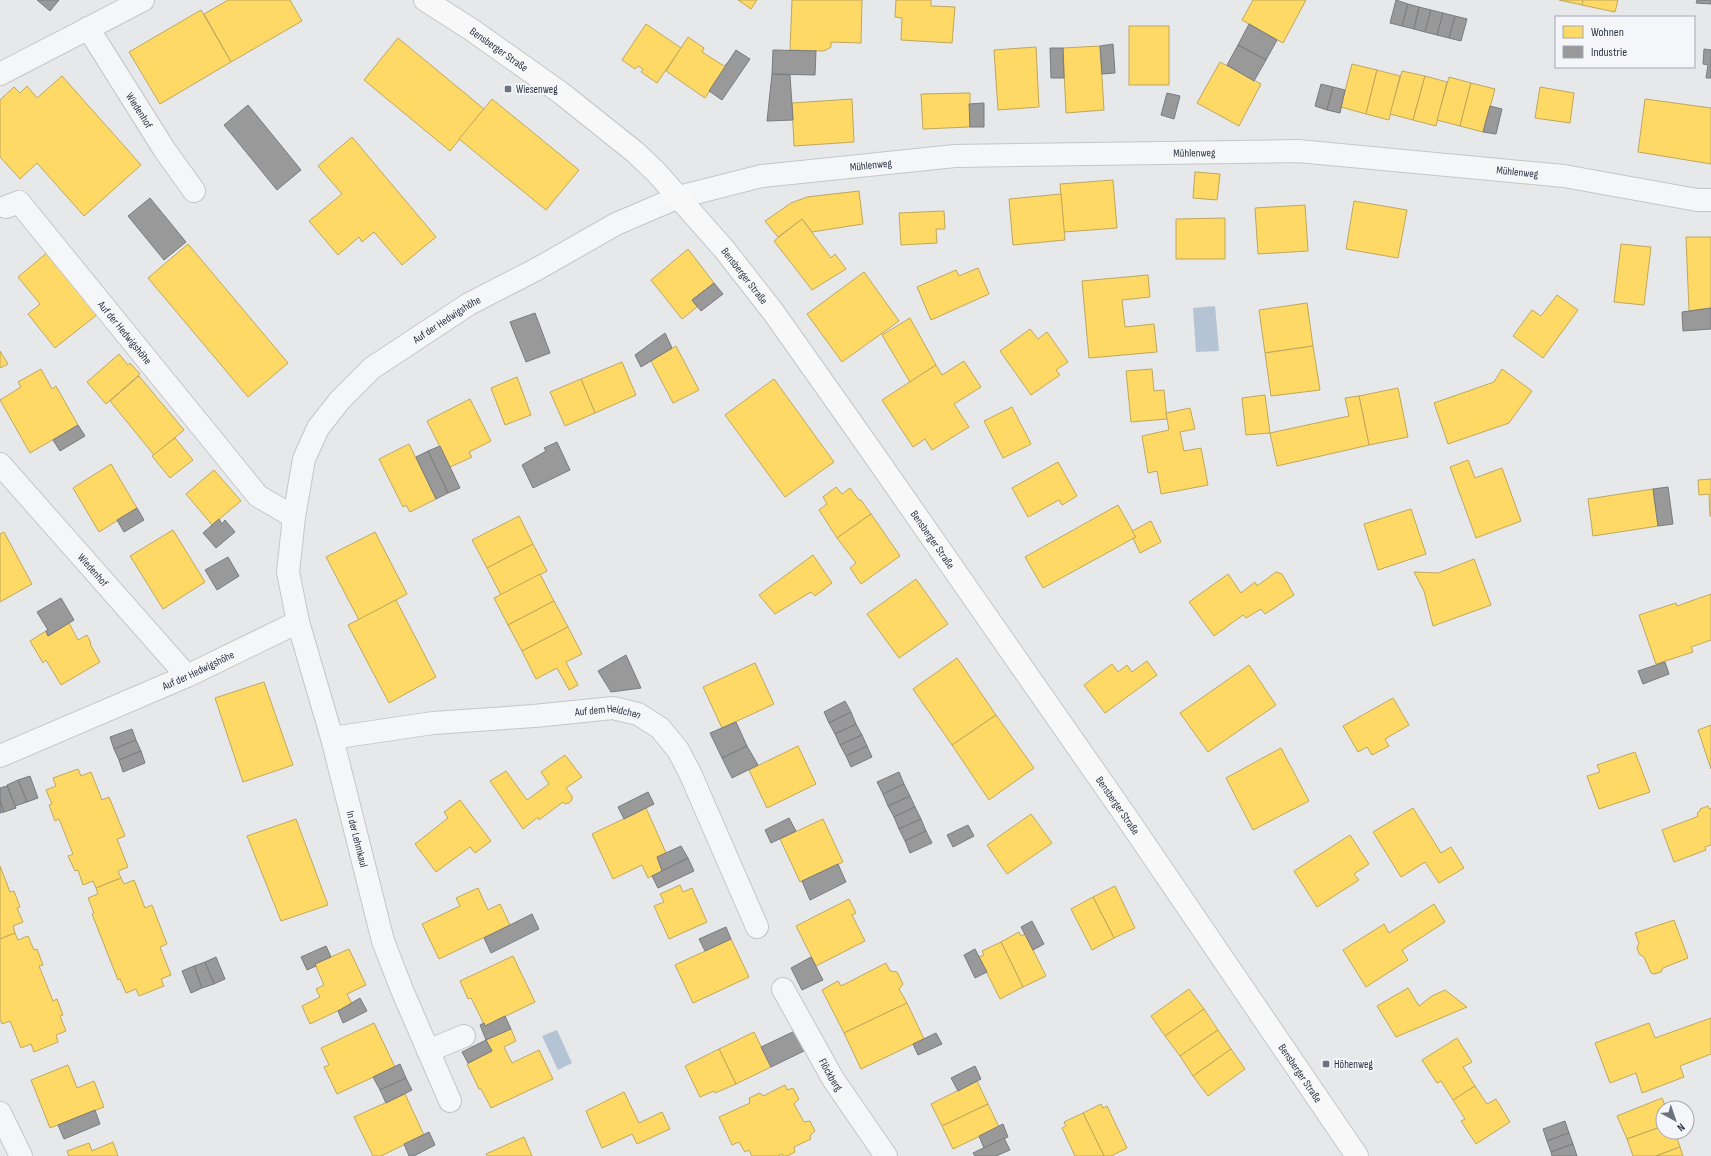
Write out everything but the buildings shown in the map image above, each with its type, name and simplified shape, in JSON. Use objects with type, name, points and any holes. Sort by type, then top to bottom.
[{"type":"main road","name":"Bensberger Straße","points":[[425,0],[472,30],[561,93],[635,152],[656,172],[724,249],[774,313],[866,442],[1357,1156]]},
{"type":"street","points":[[0,74],[143,0]]},
{"type":"street","name":"Wiedenhof","points":[[88,28],[164,150],[194,191]]},
{"type":"street","name":"Mühlenweg","points":[[678,197],[762,176],[955,156],[1298,150],[1564,176],[1697,200],[1711,200]]},
{"type":"street","name":"Auf der Hedwigshöhe","points":[[0,756],[187,676],[298,622],[288,572],[294,518],[304,459],[318,428],[340,400],[372,368],[469,304],[538,269],[616,224],[678,197]]},
{"type":"street","name":"Auf der Hedwigshöhe","points":[[6,207],[19,202],[258,496],[294,518]]},
{"type":"street","name":"Wiedenhof","points":[[0,464],[187,676]]},
{"type":"street","name":"In der Lehmkaul","points":[[298,622],[332,738],[383,941],[450,1101]]},
{"type":"street","name":"Auf dem Heidchen","points":[[332,738],[433,723],[534,716],[613,708],[638,714],[660,728],[678,750],[690,773],[757,927]]},
{"type":"street","name":"Flöckberg","points":[[783,988],[833,1079],[886,1156]]},
{"type":"street","points":[[428,1051],[464,1036]]},
{"type":"street","points":[[0,1113],[21,1156]]},
{"type":"water","points":[[1215,306],[1219,351],[1196,352],[1193,308]]},
{"type":"water","points":[[557,1030],[572,1063],[558,1070],[542,1036]]},
{"type":"place","name":"Wiesenweg","points":[[508,89]]},
{"type":"place","name":"Höhenweg","points":[[1326,1064]]}]
